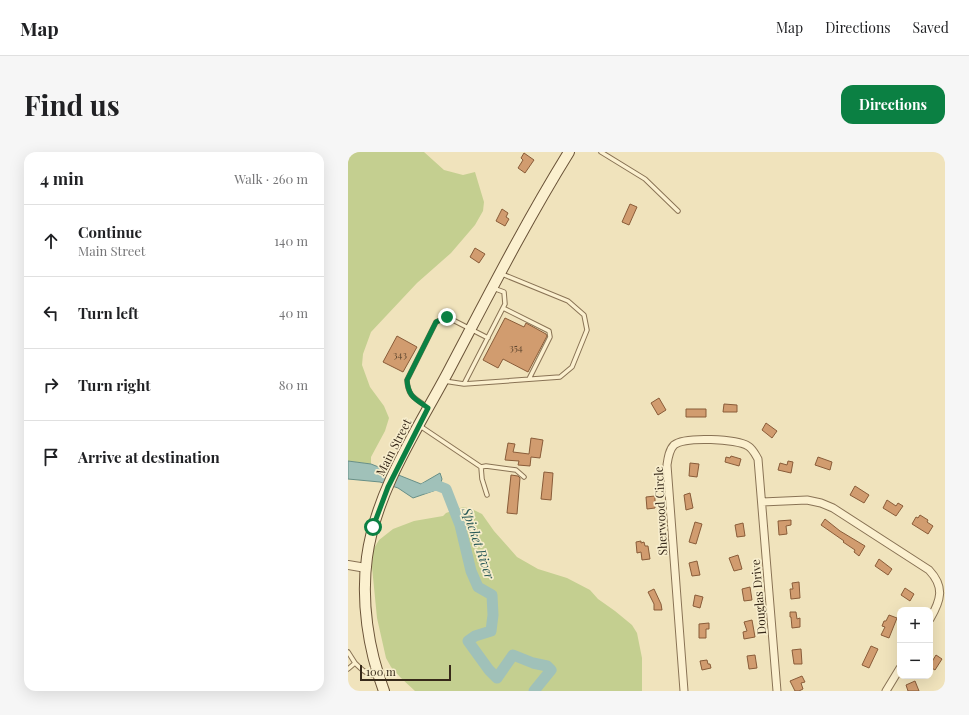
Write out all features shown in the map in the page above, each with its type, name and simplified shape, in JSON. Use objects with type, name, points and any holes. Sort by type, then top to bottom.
[{"type":"main road","name":"Main Street","points":[[384,691],[378,675],[370,641],[365,592],[366,568],[373,527],[395,471],[419,425],[528,220],[569,152]]},
{"type":"street","name":"Sherwood Circle","points":[[684,691],[667,479],[667,465],[670,451],[674,445],[680,441],[687,440],[736,442],[748,447],[754,452],[758,459],[762,502]]},
{"type":"street","points":[[762,502],[808,500],[821,503],[833,508],[929,570],[935,575],[941,588],[939,602],[933,613]]},
{"type":"street","name":"Douglas Drive","points":[[762,502],[777,691]]},
{"type":"street","points":[[348,565],[366,568]]},
{"type":"street","points":[[886,691],[897,673]]},
{"type":"lane","points":[[601,152],[645,179],[678,211]]},
{"type":"lane","points":[[443,381],[464,384],[560,377],[572,367],[587,330],[584,315],[568,301],[500,273]]},
{"type":"lane","points":[[464,384],[505,304],[504,292],[492,288]]},
{"type":"lane","points":[[503,308],[548,331],[550,337],[529,379]]},
{"type":"lane","points":[[428,408],[407,390],[407,380],[436,322],[447,317],[488,338]]},
{"type":"lane","points":[[419,425],[481,467],[486,466],[516,470],[524,477]]},
{"type":"lane","points":[[481,467],[482,479],[487,495]]},
{"type":"lane","points":[[348,652],[355,662],[366,672],[372,676],[378,675]]},
{"type":"lane","points":[[348,670],[355,662]]},
{"type":"green space","points":[[348,152],[424,152],[444,170],[463,175],[475,172],[484,202],[483,211],[475,225],[451,253],[417,283],[371,332],[363,354],[362,365],[370,387],[384,406],[389,418],[385,431],[371,457],[371,464],[348,461]]},
{"type":"green space","points":[[463,507],[472,509],[482,514],[494,531],[517,557],[538,569],[567,578],[590,590],[598,599],[632,625],[637,633],[642,658],[642,691],[415,691],[401,678],[391,667],[386,658],[377,618],[372,567],[373,550],[379,540],[393,529],[414,521],[443,516],[446,513]]},
{"type":"water","points":[[348,461],[371,464],[421,484],[440,473],[442,479],[439,489],[413,498],[398,488],[380,482],[348,479]]},
{"type":"building","points":[[524,153],[534,160],[525,173],[518,168],[523,160],[521,158]]},
{"type":"building","points":[[630,204],[637,207],[629,225],[622,222]]},
{"type":"building","points":[[502,209],[508,213],[506,217],[509,219],[505,226],[496,221]]},
{"type":"building","points":[[475,248],[485,254],[479,263],[470,257]]},
{"type":"building","points":[[505,318],[524,327],[526,323],[547,336],[528,372],[503,359],[498,368],[483,360]]},
{"type":"building","points":[[397,336],[417,347],[403,372],[383,362]]},
{"type":"building","points":[[659,398],[666,410],[658,415],[651,403]]},
{"type":"building","points":[[724,404],[737,405],[737,412],[723,412]]},
{"type":"building","points":[[686,409],[706,409],[706,417],[686,417]]},
{"type":"building","points":[[766,423],[777,431],[772,438],[762,430]]},
{"type":"building","points":[[531,438],[543,440],[540,458],[531,457],[530,466],[518,465],[519,461],[505,460],[508,443],[515,444],[513,452],[529,454]]},
{"type":"building","points":[[731,456],[741,459],[739,466],[725,462],[726,457],[730,458]]},
{"type":"building","points":[[818,457],[832,462],[830,470],[815,465]]},
{"type":"building","points":[[788,461],[793,462],[791,473],[778,470],[780,463],[787,465]]},
{"type":"building","points":[[690,463],[699,464],[697,477],[689,476]]},
{"type":"building","points":[[544,472],[553,473],[551,500],[541,499]]},
{"type":"building","points":[[511,475],[518,476],[520,478],[517,514],[507,513]]},
{"type":"building","points":[[855,486],[869,495],[864,503],[850,495]]},
{"type":"building","points":[[690,493],[693,508],[686,510],[684,495]]},
{"type":"building","points":[[655,496],[655,508],[647,509],[646,497]]},
{"type":"building","points":[[887,500],[896,506],[898,503],[903,506],[896,516],[883,508]]},
{"type":"building","points":[[920,515],[928,520],[927,522],[933,526],[928,534],[912,524],[916,517],[918,518]]},
{"type":"building","points":[[825,519],[840,531],[865,546],[859,556],[854,552],[855,550],[843,542],[844,541],[821,525]]},
{"type":"building","points":[[791,520],[791,525],[786,526],[787,534],[779,535],[778,521]]},
{"type":"building","points":[[695,522],[702,524],[696,544],[689,542]]},
{"type":"building","points":[[743,523],[745,536],[737,537],[735,525]]},
{"type":"building","points":[[641,541],[641,543],[644,542],[645,546],[648,546],[650,559],[642,560],[641,552],[637,553],[636,542]]},
{"type":"building","points":[[738,555],[742,569],[734,571],[729,558]]},
{"type":"building","points":[[879,559],[892,569],[888,575],[875,566]]},
{"type":"building","points":[[697,561],[700,575],[692,576],[689,563]]},
{"type":"building","points":[[799,582],[800,598],[791,599],[790,589],[793,589],[792,583]]},
{"type":"building","points":[[750,587],[752,600],[744,601],[742,589]]},
{"type":"building","points":[[905,588],[914,594],[910,601],[901,595]]},
{"type":"building","points":[[654,589],[661,604],[662,610],[654,610],[654,604],[648,592]]},
{"type":"building","points":[[695,595],[703,597],[700,608],[693,606]]},
{"type":"building","points":[[790,612],[796,612],[797,619],[800,618],[800,627],[792,628]]},
{"type":"building","points":[[889,615],[897,618],[889,638],[881,635],[885,627],[882,626],[884,621],[886,621]]},
{"type":"building","points":[[752,620],[755,637],[744,639],[743,632],[747,631],[744,622]]},
{"type":"building","points":[[709,623],[709,629],[706,629],[706,638],[699,638],[699,624]]},
{"type":"building","points":[[871,646],[878,649],[869,668],[862,665]]},
{"type":"building","points":[[801,649],[802,664],[794,664],[792,650]]},
{"type":"building","points":[[755,655],[757,668],[749,669],[747,656]]},
{"type":"building","points":[[936,655],[942,659],[935,670],[933,669],[933,660]]},
{"type":"building","points":[[707,660],[711,668],[702,670],[700,661]]},
{"type":"building","points":[[802,676],[805,682],[801,683],[803,689],[795,691],[790,681]]},
{"type":"building","points":[[915,681],[919,691],[908,691],[906,685]]},
{"type":"waterway","name":"Spicket River","points":[[425,488],[436,485],[446,489],[460,525],[471,571],[478,587],[492,595],[493,615],[491,631],[475,636],[468,641],[489,670],[497,678],[513,655],[533,663],[547,666],[551,670],[534,691]]},
{"type":"route","points":[[373,527],[382,500],[395,471],[428,408],[407,390],[407,380],[436,322],[447,317]]}]
